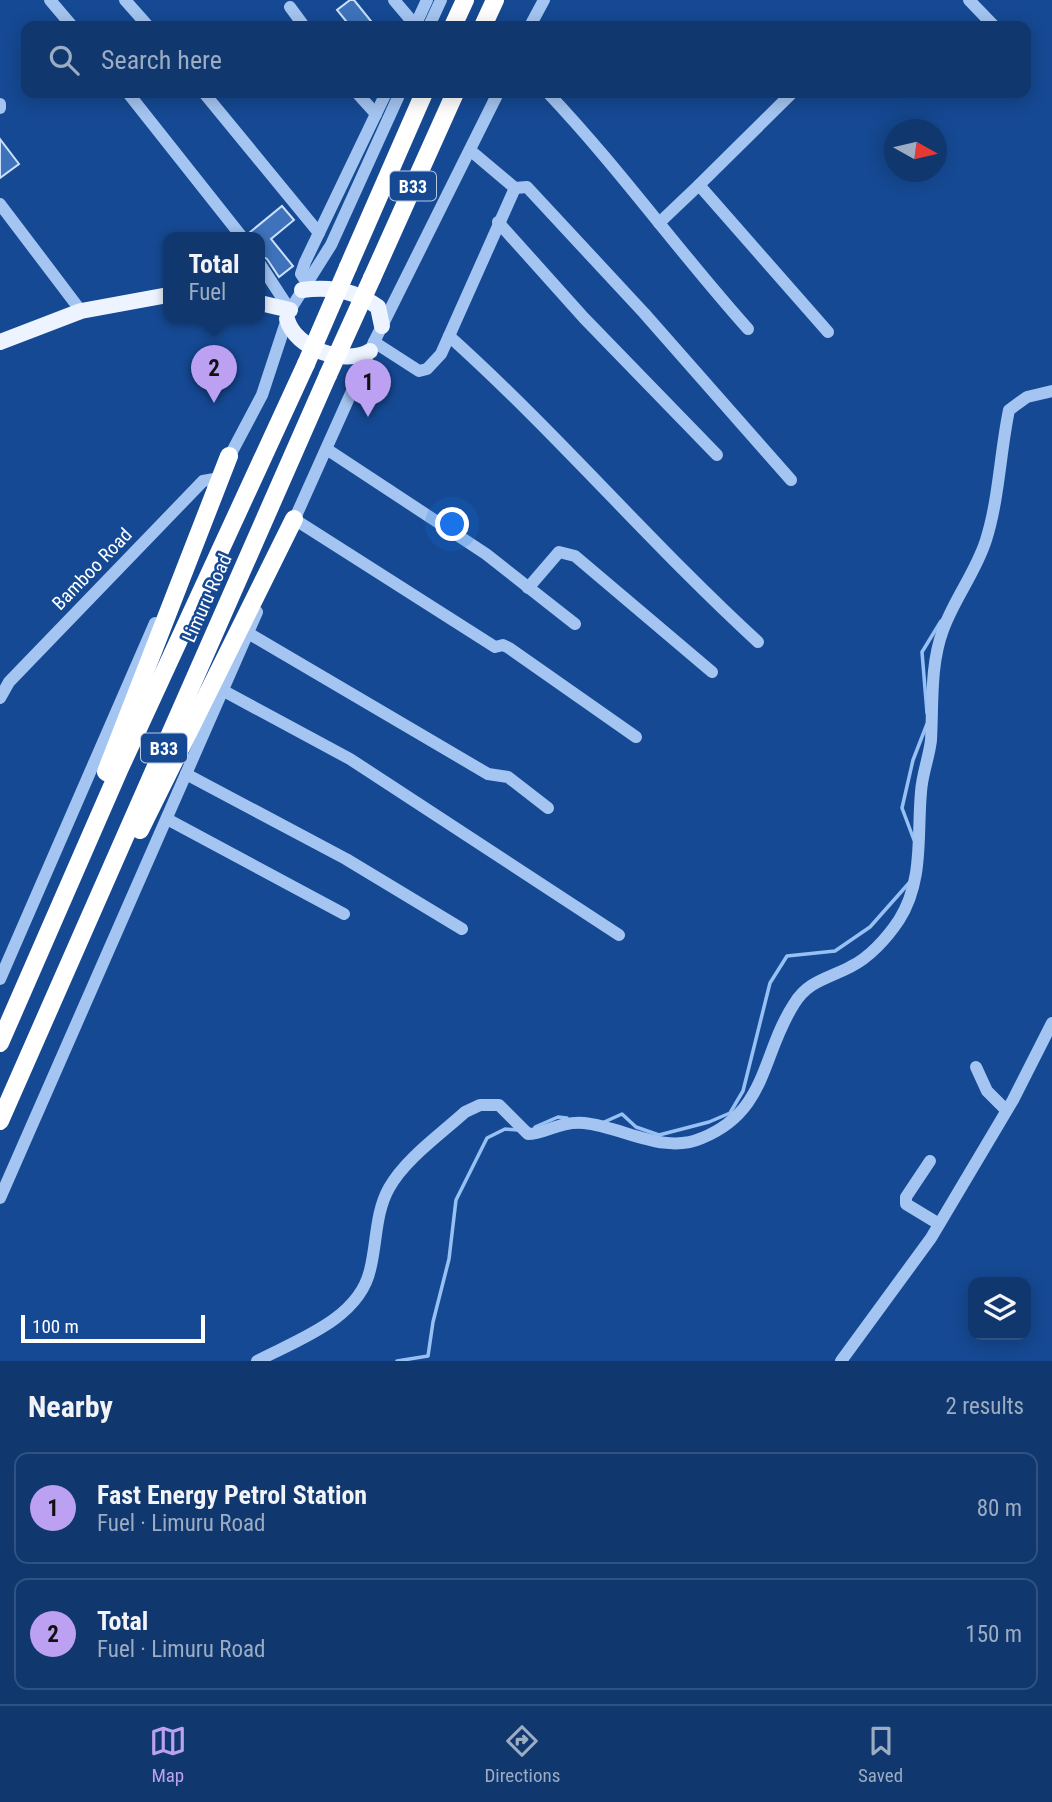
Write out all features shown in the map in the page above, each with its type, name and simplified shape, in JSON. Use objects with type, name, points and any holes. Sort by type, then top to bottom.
[{"type":"highway","points":[[456,21],[466,0]]},
{"type":"highway","points":[[485,21],[495,0]]},
{"type":"highway","name":"Limuru Road","points":[[0,1043],[120,768],[306,364],[422,98]]},
{"type":"highway","name":"Limuru Road","points":[[0,1121],[452,98]]},
{"type":"highway","points":[[0,1043],[229,456]]},
{"type":"highway","points":[[33,1046],[294,519]]},
{"type":"main road","points":[[304,287],[334,287],[370,301],[378,307],[382,326]]},
{"type":"main road","points":[[0,342],[81,310],[163,296]]},
{"type":"main road","points":[[265,305],[288,314],[289,328],[302,341],[321,350],[359,358],[372,346]]},
{"type":"street","points":[[50,0],[68,21]]},
{"type":"street","points":[[125,0],[144,21]]},
{"type":"street","points":[[394,0],[411,21]]},
{"type":"street","points":[[417,21],[427,0]]},
{"type":"street","points":[[431,21],[441,0]]},
{"type":"street","points":[[533,21],[544,0]]},
{"type":"street","points":[[969,0],[989,21]]},
{"type":"street","points":[[290,7],[300,21]]},
{"type":"street","points":[[132,98],[238,232]]},
{"type":"street","points":[[208,98],[319,233]]},
{"type":"street","points":[[362,98],[376,114]]},
{"type":"street","points":[[304,287],[302,270],[384,98]]},
{"type":"street","points":[[0,979],[229,456],[262,395],[288,314],[331,244],[398,98]]},
{"type":"street","points":[[0,1198],[248,633],[294,519],[328,450],[372,346],[496,98]]},
{"type":"street","points":[[553,98],[598,146],[748,329]]},
{"type":"street","points":[[659,223],[787,98]]},
{"type":"street","points":[[471,151],[515,188],[527,187],[654,323],[791,480]]},
{"type":"street","points":[[699,185],[828,332]]},
{"type":"street","points":[[372,346],[419,371],[434,364],[515,188]]},
{"type":"street","points":[[0,204],[81,310]]},
{"type":"street","points":[[498,222],[584,318],[717,455]]},
{"type":"street","points":[[265,273],[288,314]]},
{"type":"street","points":[[449,336],[507,388],[688,578],[758,642]]},
{"type":"street","points":[[257,1361],[315,1331],[349,1306],[362,1292],[370,1272],[379,1215],[391,1184],[465,1112],[480,1105],[499,1105],[528,1134],[561,1123],[583,1123],[660,1142],[677,1144],[700,1139],[729,1124],[753,1098],[793,1005],[807,986],[856,964],[885,937],[899,919],[909,897],[920,852],[921,788],[930,744],[936,650],[943,628],[987,538],[1009,410],[1027,397],[1052,391]]},
{"type":"street","points":[[328,450],[486,554],[575,624]]},
{"type":"street","name":"Bamboo Road","points":[[0,698],[9,682],[203,481],[220,478]]},
{"type":"street","points":[[294,519],[495,647],[503,645],[509,648],[636,737]]},
{"type":"street","points":[[528,588],[559,552],[575,555],[712,672]]},
{"type":"street","points":[[248,633],[488,775],[508,777],[548,808]]},
{"type":"street","points":[[222,690],[350,759],[619,935]]},
{"type":"street","points":[[186,775],[346,859],[462,929]]},
{"type":"street","points":[[167,819],[344,914]]},
{"type":"street","points":[[841,1361],[939,1224],[1006,1110],[1052,1023]]},
{"type":"street","points":[[975,1067],[987,1091],[1006,1110]]},
{"type":"street","points":[[930,1161],[906,1197],[906,1204],[939,1224]]},
{"type":"building","points":[[354,0],[371,21],[346,21],[337,10]]},
{"type":"building","points":[[0,139],[19,164],[0,178]]},
{"type":"building","points":[[282,206],[294,220],[271,239],[293,266],[279,277],[265,258],[265,232],[250,232]]},
{"type":"waterway","points":[[927,713],[922,652],[941,621]]},
{"type":"waterway","points":[[914,840],[902,808],[913,760],[927,724]]},
{"type":"waterway","points":[[602,1123],[622,1114],[636,1127],[659,1135],[709,1122],[730,1113],[743,1091],[770,983],[787,956],[835,951],[870,927],[909,883]]},
{"type":"waterway","points":[[535,1127],[558,1117],[567,1118]]},
{"type":"waterway","points":[[397,1361],[428,1356],[433,1322],[449,1259],[456,1200],[487,1138],[505,1129],[518,1130]]},
{"type":"place","name":"Total","points":[[214,403]]},
{"type":"place","name":"Fast Energy Petrol Station","points":[[368,417]]}]
